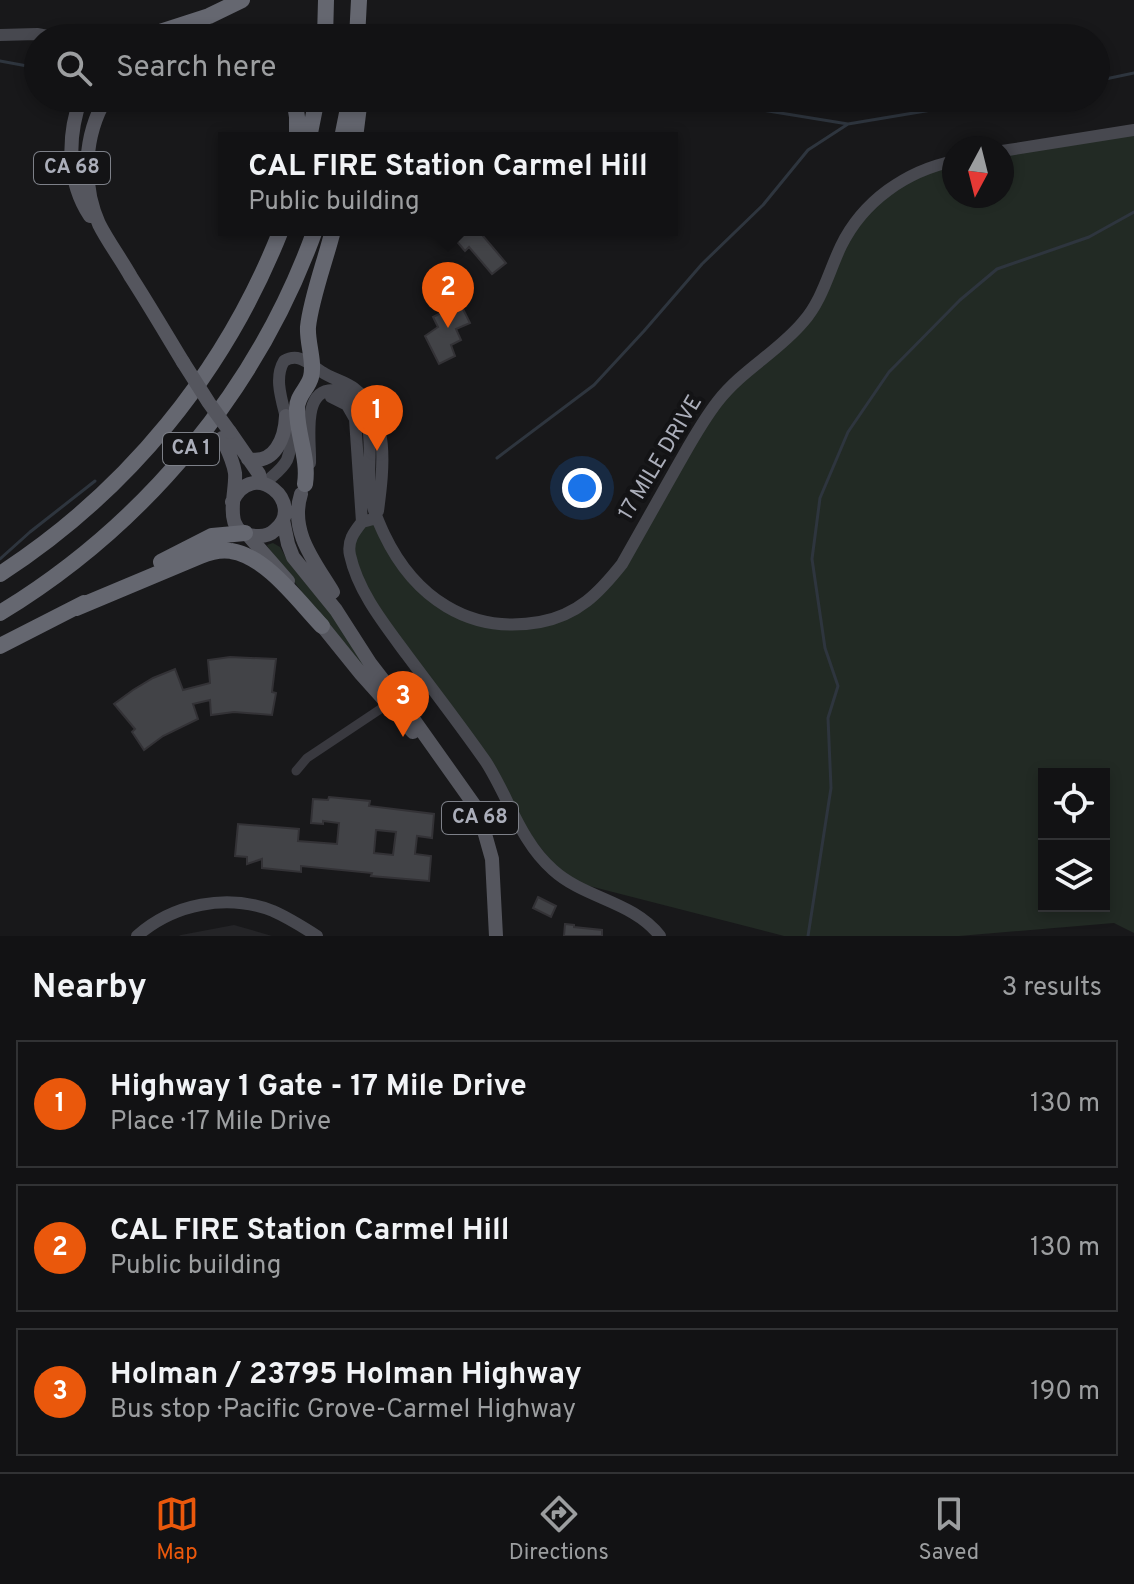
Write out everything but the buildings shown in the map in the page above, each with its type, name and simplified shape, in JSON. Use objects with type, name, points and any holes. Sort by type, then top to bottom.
[{"type":"highway","points":[[185,24],[216,14],[242,0]]},
{"type":"highway","points":[[325,24],[326,0]]},
{"type":"highway","points":[[358,24],[359,0]]},
{"type":"highway","points":[[296,112],[297,132]]},
{"type":"highway","points":[[310,132],[314,112]]},
{"type":"highway","points":[[343,132],[347,112]]},
{"type":"highway","points":[[356,132],[358,112]]},
{"type":"highway","name":"CA 1","points":[[0,574],[86,510],[158,437],[219,355],[252,295],[277,236]]},
{"type":"highway","name":"CA 1","points":[[0,613],[99,541],[133,511],[187,453],[223,407],[260,350],[291,290],[313,236]]},
{"type":"highway","points":[[303,489],[306,470],[296,408],[311,378],[309,319],[331,236]]},
{"type":"highway","points":[[0,646],[203,539],[220,534],[246,534]]},
{"type":"highway","points":[[76,608],[192,559],[229,550],[243,554],[268,571],[322,626]]},
{"type":"main road","points":[[0,35],[24,34]]},
{"type":"main road","name":"CA 68","points":[[78,112],[71,158],[85,209],[103,231],[226,435],[248,459],[263,483],[275,489],[280,496],[284,503],[291,554],[324,594],[370,663],[469,797],[482,821],[493,865],[496,936]]},
{"type":"main road","name":"CA 68","points":[[100,112],[93,127],[87,165],[93,205],[103,231]]},
{"type":"main road","points":[[1014,149],[1134,130]]},
{"type":"main road","name":"17 MILE DRIVE","points":[[316,398],[326,391],[340,391],[353,399],[365,415],[370,495],[389,544],[414,580],[440,602],[471,619],[506,625],[553,618],[592,599],[622,564],[715,404],[805,321],[850,230],[867,209],[907,177],[942,164]]},
{"type":"main road","points":[[232,502],[243,487],[263,483],[283,466],[288,456],[286,416],[279,379],[282,364],[287,359],[302,358],[359,392],[377,419],[382,455],[377,518],[362,522]]},
{"type":"main road","points":[[246,534],[269,534],[296,506],[310,465],[311,409],[316,398],[327,396],[340,400],[350,408],[355,419],[362,522],[352,537],[349,551],[369,600],[487,765],[529,842],[544,861],[558,875],[634,912],[660,936]]},
{"type":"main road","points":[[248,459],[261,460],[275,451],[283,436],[286,416]]},
{"type":"main road","name":"CA 68","points":[[226,435],[235,481],[231,511],[233,520],[277,567],[388,704],[437,754]]},
{"type":"main road","points":[[303,489],[298,518],[304,542],[336,598],[349,630]]},
{"type":"main road","points":[[137,936],[175,912],[192,906],[225,902],[269,910],[317,936]]},
{"type":"street","points":[[296,771],[307,758],[388,704]]},
{"type":"shaded area","points":[[1134,130],[1134,933],[1114,923],[959,936],[784,936],[566,880],[511,810],[359,579],[352,537],[377,518],[414,580],[471,619],[543,621],[606,585],[715,404],[805,321],[841,247],[888,190],[942,166],[942,208],[1014,208],[1014,149]]},
{"type":"shaded area","points":[[273,543],[280,547],[289,563],[335,618],[364,668],[268,547]]},
{"type":"shaded area","points":[[234,925],[272,936],[179,936],[181,935]]},
{"type":"waterway","points":[[0,61],[24,65]]},
{"type":"waterway","points":[[1110,78],[1134,73]]},
{"type":"waterway","points":[[774,112],[848,124],[920,112]]},
{"type":"waterway","points":[[497,458],[594,385],[702,264],[763,205],[808,150],[848,124]]},
{"type":"waterway","points":[[808,936],[831,788],[828,718],[838,686],[825,648],[812,559],[820,498],[848,432],[889,372],[960,300],[997,269],[1089,237],[1134,212]]},
{"type":"waterway","points":[[0,559],[95,481]]},
{"type":"place","name":"CAL FIRE Station Carmel Hill","points":[[448,328]]},
{"type":"place","name":"Highway 1 Gate - 17 Mile Drive","points":[[377,451]]},
{"type":"place","name":"Holman / 23795 Holman Highway","points":[[403,737]]}]
